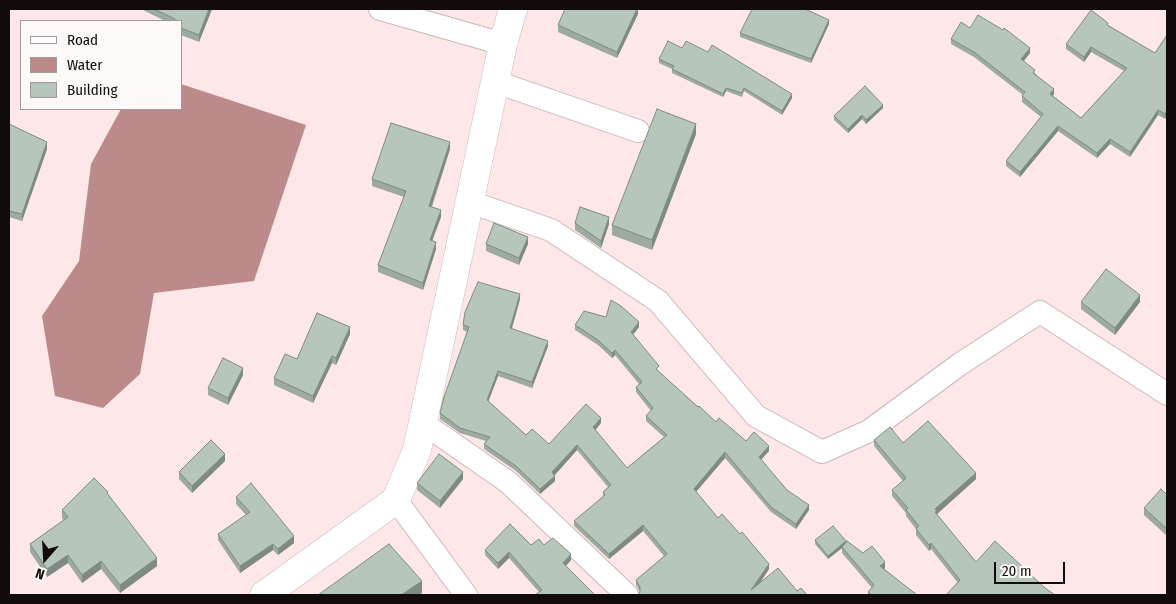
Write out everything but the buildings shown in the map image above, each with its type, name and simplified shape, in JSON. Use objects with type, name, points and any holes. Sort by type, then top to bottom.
[{"type":"main road","points":[[264,595],[396,500],[418,450],[503,44],[513,9]]},
{"type":"street","points":[[380,9],[503,44]]},
{"type":"street","points":[[496,82],[638,131]]},
{"type":"street","points":[[470,202],[551,230],[658,301],[756,416],[822,452],[869,431],[960,364],[1040,312],[1167,394]]},
{"type":"street","points":[[423,423],[508,482],[627,595]]},
{"type":"street","points":[[396,500],[466,595]]},
{"type":"water","points":[[182,84],[306,125],[254,281],[154,293],[140,374],[103,408],[55,396],[42,316],[79,261],[91,164],[120,110],[182,110]]}]
